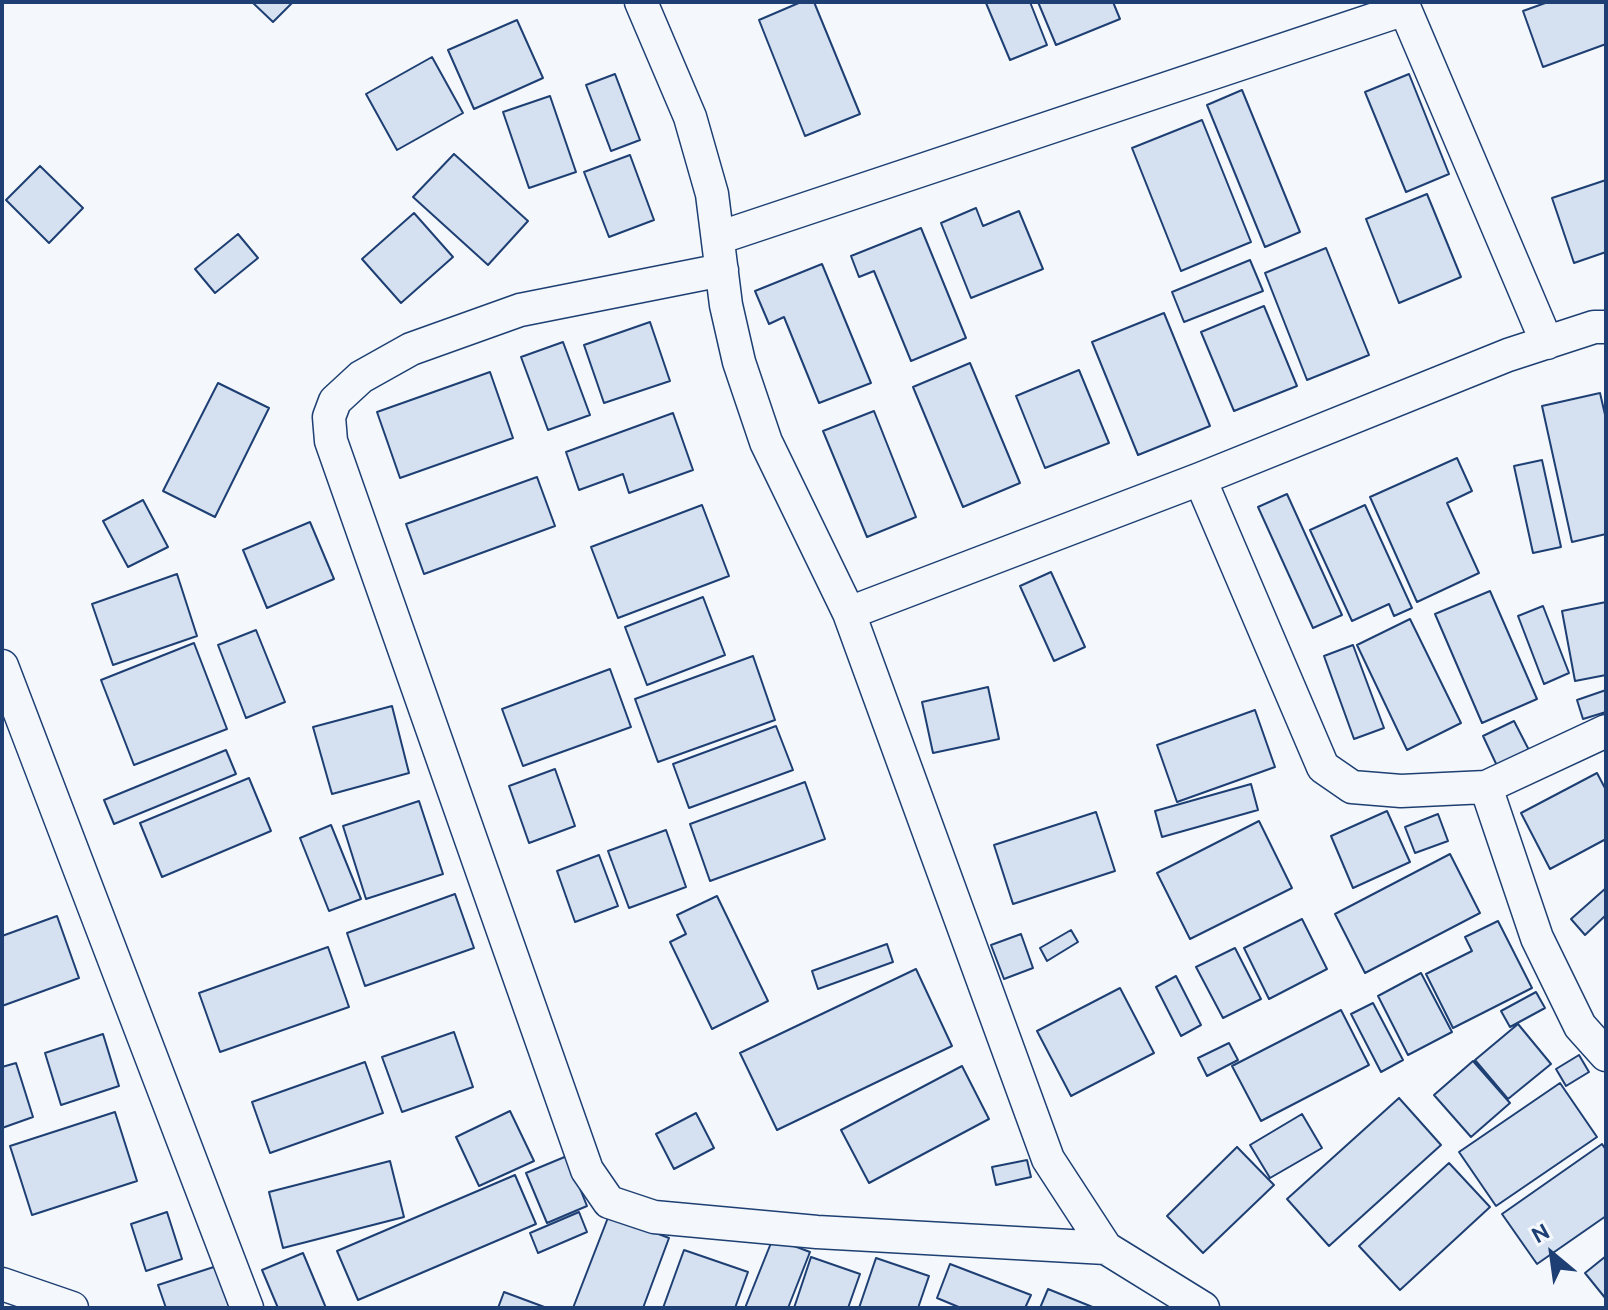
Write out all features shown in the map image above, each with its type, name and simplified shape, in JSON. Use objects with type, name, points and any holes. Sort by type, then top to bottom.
[{"type":"street","points":[[641,2],[690,117],[712,194],[739,362],[766,442],[849,613],[1048,1159],[1106,1248],[1203,1308]]},
{"type":"street","points":[[1106,1248],[817,1232],[654,1217],[609,1202],[587,1170],[336,455],[329,417],[335,401],[361,377],[411,349],[520,310],[720,254],[1404,5],[1547,343]]},
{"type":"street","points":[[849,613],[1200,479],[1508,355],[1594,327],[1606,327]]},
{"type":"street","points":[[1200,479],[1323,767],[1352,787],[1401,791],[1486,787],[1606,731]]},
{"type":"street","points":[[2,666],[247,1308]]},
{"type":"street","points":[[1486,787],[1537,938],[1580,1026],[1606,1055]]},
{"type":"street","points":[[2,1284],[72,1308]]},
{"type":"building","points":[[252,2],[293,2],[273,22]]},
{"type":"building","points":[[801,2],[814,2],[860,114],[805,136],[759,20]]},
{"type":"building","points":[[1030,2],[1047,45],[1010,60],[986,3]]},
{"type":"building","points":[[1038,2],[1113,2],[1120,19],[1056,45]]},
{"type":"building","points":[[1548,2],[1606,2],[1606,44],[1543,67],[1523,11]]},
{"type":"building","points":[[517,20],[543,78],[474,109],[448,50]]},
{"type":"building","points":[[432,57],[463,113],[397,150],[366,94]]},
{"type":"building","points":[[615,74],[640,140],[611,151],[586,85]]},
{"type":"building","points":[[1409,74],[1449,174],[1406,192],[1365,92]]},
{"type":"building","points":[[1242,90],[1300,232],[1265,247],[1207,105]]},
{"type":"building","points":[[550,96],[576,172],[529,188],[503,112]]},
{"type":"building","points":[[1202,120],[1251,242],[1181,271],[1132,148]]},
{"type":"building","points":[[454,154],[528,221],[488,265],[413,197]]},
{"type":"building","points":[[630,155],[654,220],[609,237],[584,172]]},
{"type":"building","points":[[40,166],[83,208],[49,243],[6,200]]},
{"type":"building","points":[[1606,180],[1606,252],[1574,263],[1552,198]]},
{"type":"building","points":[[1427,194],[1461,277],[1399,303],[1366,219]]},
{"type":"building","points":[[976,208],[983,226],[1019,211],[1043,269],[971,298],[941,223]]},
{"type":"building","points":[[414,213],[453,257],[401,303],[362,259]]},
{"type":"building","points":[[921,228],[966,338],[911,361],[874,271],[859,277],[851,256]]},
{"type":"building","points":[[238,234],[258,258],[215,293],[195,269]]},
{"type":"building","points":[[1326,248],[1369,355],[1307,380],[1265,273]]},
{"type":"building","points":[[1250,260],[1263,291],[1184,322],[1172,292]]},
{"type":"building","points":[[822,264],[871,383],[819,403],[784,317],[769,324],[755,291]]},
{"type":"building","points":[[1264,306],[1297,386],[1234,411],[1201,332]]},
{"type":"building","points":[[1164,313],[1210,426],[1138,455],[1092,342]]},
{"type":"building","points":[[650,322],[670,381],[604,403],[584,345]]},
{"type":"building","points":[[563,342],[590,415],[548,430],[521,357]]},
{"type":"building","points":[[970,363],[1020,483],[963,507],[913,387]]},
{"type":"building","points":[[1079,370],[1109,443],[1045,468],[1016,396]]},
{"type":"building","points":[[490,372],[513,438],[400,478],[377,412]]},
{"type":"building","points":[[218,383],[269,408],[215,517],[163,491]]},
{"type":"building","points":[[1600,393],[1606,419],[1606,534],[1572,542],[1542,406]]},
{"type":"building","points":[[874,411],[916,517],[867,537],[823,431]]},
{"type":"building","points":[[673,413],[693,470],[629,493],[623,474],[579,490],[566,452]]},
{"type":"building","points":[[1457,458],[1472,491],[1447,503],[1479,573],[1417,602],[1370,497]]},
{"type":"building","points":[[1542,460],[1561,547],[1533,553],[1514,466]]},
{"type":"building","points":[[537,477],[555,526],[424,574],[406,524]]},
{"type":"building","points":[[1287,494],[1342,615],[1313,628],[1258,507]]},
{"type":"building","points":[[143,500],[168,547],[128,567],[103,521]]},
{"type":"building","points":[[702,505],[729,576],[618,618],[591,547]]},
{"type":"building","points":[[1365,505],[1412,608],[1394,616],[1389,604],[1352,621],[1310,530]]},
{"type":"building","points":[[310,522],[334,579],[267,608],[243,550]]},
{"type":"building","points":[[1051,572],[1085,647],[1054,661],[1020,586]]},
{"type":"building","points":[[177,574],[197,636],[113,665],[92,604]]},
{"type":"building","points":[[1490,591],[1537,699],[1482,723],[1435,614]]},
{"type":"building","points":[[703,597],[725,655],[647,685],[625,627]]},
{"type":"building","points":[[1606,602],[1606,675],[1575,681],[1562,611]]},
{"type":"building","points":[[1543,606],[1569,673],[1544,684],[1518,616]]},
{"type":"building","points":[[1410,619],[1461,723],[1407,750],[1357,645]]},
{"type":"building","points":[[256,630],[285,702],[246,718],[218,645]]},
{"type":"building","points":[[194,643],[227,729],[134,765],[101,680]]},
{"type":"building","points":[[1353,645],[1384,728],[1354,739],[1324,656]]},
{"type":"building","points":[[753,656],[775,720],[658,762],[635,699]]},
{"type":"building","points":[[610,669],[631,727],[523,766],[502,709]]},
{"type":"building","points":[[988,687],[999,739],[933,753],[922,702]]},
{"type":"building","points":[[1606,690],[1606,712],[1583,719],[1577,700]]},
{"type":"building","points":[[392,706],[409,773],[332,794],[313,727]]},
{"type":"building","points":[[1255,710],[1275,767],[1177,802],[1157,745]]},
{"type":"building","points":[[1514,721],[1531,754],[1499,770],[1483,736]]},
{"type":"building","points":[[776,726],[793,770],[689,808],[673,764]]},
{"type":"building","points":[[226,750],[236,774],[114,824],[104,800]]},
{"type":"building","points":[[555,769],[575,826],[529,843],[509,786]]},
{"type":"building","points":[[1597,773],[1606,790],[1606,839],[1550,869],[1521,813]]},
{"type":"building","points":[[249,778],[271,831],[162,877],[140,823]]},
{"type":"building","points":[[805,782],[825,839],[710,881],[690,824]]},
{"type":"building","points":[[1251,784],[1258,810],[1162,837],[1155,811]]},
{"type":"building","points":[[419,801],[443,874],[366,899],[343,826]]},
{"type":"building","points":[[1387,811],[1410,862],[1353,888],[1331,836]]},
{"type":"building","points":[[1096,812],[1115,871],[1013,904],[994,845]]},
{"type":"building","points":[[1438,814],[1448,841],[1415,853],[1405,827]]},
{"type":"building","points":[[1259,821],[1292,888],[1190,939],[1157,873]]},
{"type":"building","points":[[331,825],[361,899],[329,911],[300,838]]},
{"type":"building","points":[[666,830],[686,887],[629,908],[608,851]]},
{"type":"building","points":[[1450,854],[1480,913],[1365,973],[1335,914]]},
{"type":"building","points":[[599,855],[618,906],[575,922],[557,871]]},
{"type":"building","points":[[1606,888],[1606,915],[1585,935],[1571,919]]},
{"type":"building","points":[[455,894],[474,948],[365,986],[347,933]]},
{"type":"building","points":[[717,896],[768,1001],[712,1029],[670,942],[686,934],[677,915]]},
{"type":"building","points":[[57,916],[79,978],[2,1006],[2,936]]},
{"type":"building","points":[[1302,919],[1327,969],[1269,999],[1244,948]]},
{"type":"building","points":[[1498,921],[1532,988],[1453,1028],[1426,974],[1472,951],[1465,937]]},
{"type":"building","points":[[1071,930],[1078,942],[1047,961],[1040,948]]},
{"type":"building","points":[[1021,934],[1033,968],[1004,979],[991,945]]},
{"type":"building","points":[[887,944],[893,962],[818,989],[812,971]]},
{"type":"building","points":[[328,947],[349,1007],[220,1052],[199,993]]},
{"type":"building","points":[[1235,948],[1261,999],[1223,1018],[1196,967]]},
{"type":"building","points":[[916,969],[952,1046],[777,1130],[740,1053]]},
{"type":"building","points":[[1421,973],[1452,1032],[1408,1055],[1378,996]]},
{"type":"building","points":[[1176,976],[1201,1025],[1181,1036],[1156,987]]},
{"type":"building","points":[[1120,988],[1154,1053],[1071,1096],[1037,1031]]},
{"type":"building","points":[[1536,992],[1545,1008],[1510,1027],[1501,1011]]},
{"type":"building","points":[[1373,1003],[1403,1060],[1381,1072],[1351,1014]]},
{"type":"building","points":[[1341,1010],[1369,1065],[1261,1121],[1232,1066]]},
{"type":"building","points":[[1518,1024],[1551,1064],[1508,1099],[1475,1060]]},
{"type":"building","points":[[454,1032],[473,1087],[402,1112],[382,1057]]},
{"type":"building","points":[[103,1034],[119,1086],[61,1105],[45,1053]]},
{"type":"building","points":[[1229,1043],[1238,1060],[1207,1076],[1198,1058]]},
{"type":"building","points":[[1579,1055],[1589,1072],[1566,1086],[1556,1069]]},
{"type":"building","points":[[1473,1061],[1510,1103],[1471,1137],[1434,1095]]},
{"type":"building","points":[[365,1062],[383,1113],[270,1153],[252,1102]]},
{"type":"building","points":[[16,1063],[33,1117],[2,1128],[2,1067]]},
{"type":"building","points":[[962,1066],[989,1119],[869,1183],[841,1130]]},
{"type":"building","points":[[1560,1083],[1597,1137],[1496,1206],[1459,1152]]},
{"type":"building","points":[[1399,1098],[1441,1145],[1329,1246],[1287,1199]]},
{"type":"building","points":[[510,1111],[534,1161],[479,1186],[456,1137]]},
{"type":"building","points":[[115,1112],[137,1181],[32,1215],[10,1146]]},
{"type":"building","points":[[696,1113],[714,1148],[674,1169],[656,1134]]},
{"type":"building","points":[[1302,1114],[1322,1148],[1270,1178],[1250,1145]]},
{"type":"building","points":[[1602,1144],[1606,1150],[1606,1216],[1537,1264],[1502,1214]]},
{"type":"building","points":[[1237,1147],[1274,1185],[1203,1253],[1167,1216]]},
{"type":"building","points":[[567,1156],[587,1206],[547,1223],[526,1173]]},
{"type":"building","points":[[1027,1160],[1031,1177],[996,1185],[992,1167]]},
{"type":"building","points":[[390,1161],[404,1217],[283,1248],[269,1192]]},
{"type":"building","points":[[1449,1163],[1490,1207],[1400,1290],[1359,1246]]},
{"type":"building","points":[[515,1175],[536,1224],[358,1300],[337,1251]]},
{"type":"building","points":[[167,1212],[182,1259],[146,1271],[131,1224]]},
{"type":"building","points":[[579,1212],[587,1232],[538,1253],[530,1233]]},
{"type":"building","points":[[609,1215],[669,1238],[643,1308],[573,1308]]},
{"type":"building","points":[[773,1238],[810,1252],[788,1308],[745,1308]]},
{"type":"building","points":[[684,1250],[748,1272],[735,1308],[663,1308]]},
{"type":"building","points":[[303,1253],[326,1308],[278,1308],[262,1270]]},
{"type":"building","points":[[1606,1256],[1606,1299],[1585,1273]]},
{"type":"building","points":[[811,1257],[860,1274],[848,1308],[794,1308]]},
{"type":"building","points":[[876,1258],[929,1276],[918,1308],[859,1308]]},
{"type":"building","points":[[950,1264],[1031,1295],[1025,1308],[961,1308],[937,1298]]},
{"type":"building","points":[[220,1265],[234,1308],[166,1308],[158,1285]]},
{"type":"building","points":[[1048,1289],[1095,1308],[1040,1308]]},
{"type":"building","points":[[504,1292],[547,1308],[498,1308]]}]
